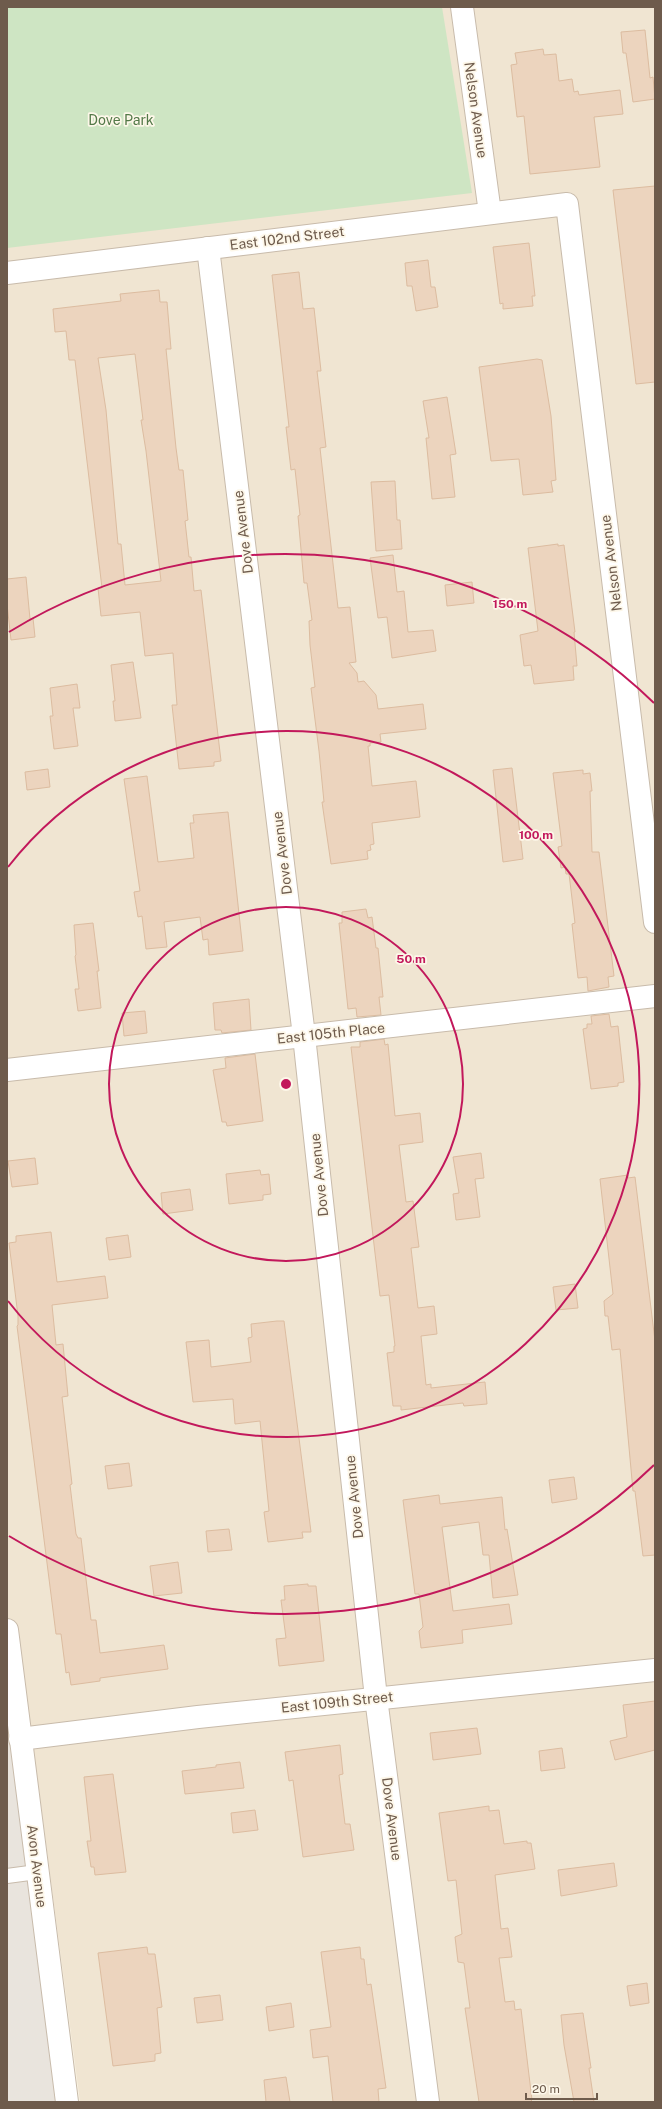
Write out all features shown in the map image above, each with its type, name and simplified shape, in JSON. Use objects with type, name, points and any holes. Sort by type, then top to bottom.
[{"type":"street","name":"Nelson Avenue","points":[[462,7],[490,213]]},
{"type":"street","name":"Nelson Avenue","points":[[567,204],[655,922]]},
{"type":"street","name":"East 102nd Street","points":[[7,274],[567,204]]},
{"type":"street","name":"Dove Avenue","points":[[208,248],[304,1036],[376,1698],[428,2102]]},
{"type":"street","name":"East 105th Place","points":[[7,1070],[655,996]]},
{"type":"street","name":"Avon Avenue","points":[[7,1630],[14,1737],[37,1872],[67,2102]]},
{"type":"street","name":"East 109th Street","points":[[14,1737],[655,1670]]},
{"type":"lane","points":[[7,1876],[37,1872]]},
{"type":"shaded area","points":[[7,7],[655,7],[655,2102],[80,2102],[30,1722],[7,1724]]},
{"type":"shaded area","points":[[18,1722],[67,2102],[7,2102],[7,1723]]},
{"type":"green space","name":"Dove Park","points":[[7,7],[442,7],[472,193],[7,248]]},
{"type":"building","points":[[645,30],[650,78],[653,77],[655,99],[633,102],[626,53],[623,53],[621,32]]},
{"type":"building","points":[[543,49],[544,55],[556,54],[559,81],[572,79],[574,92],[578,91],[579,95],[620,90],[623,114],[594,117],[600,167],[530,174],[524,116],[517,117],[511,65],[517,64],[515,53]]},
{"type":"building","points":[[655,186],[655,382],[636,384],[613,190]]},
{"type":"building","points":[[529,243],[535,296],[532,296],[533,306],[503,309],[503,303],[500,304],[493,247]]},
{"type":"building","points":[[428,260],[431,287],[435,287],[438,307],[416,311],[412,286],[407,286],[405,263]]},
{"type":"building","points":[[299,272],[303,309],[314,308],[321,371],[317,371],[326,447],[320,448],[338,608],[350,607],[356,662],[349,663],[357,673],[358,682],[364,681],[376,695],[378,709],[423,704],[426,729],[380,734],[381,742],[370,743],[370,746],[368,746],[372,786],[416,781],[420,817],[372,823],[374,844],[370,845],[371,850],[367,851],[368,859],[331,864],[322,802],[324,802],[311,688],[315,687],[310,645],[309,621],[312,620],[307,583],[304,583],[298,516],[300,515],[295,469],[291,470],[286,427],[289,427],[272,275]]},
{"type":"building","points":[[159,290],[160,302],[167,302],[171,349],[166,349],[176,448],[179,470],[183,470],[188,520],[185,521],[189,557],[191,557],[194,591],[201,590],[221,761],[214,762],[214,766],[179,769],[172,705],[177,705],[173,653],[145,656],[140,612],[101,616],[98,588],[102,588],[75,360],[69,360],[66,331],[55,332],[53,309],[121,301],[120,294]],"holes":[[[135,354],[143,420],[141,420],[161,581],[125,585],[121,544],[118,544],[106,410],[98,358]]]},
{"type":"building","points":[[537,359],[542,360],[551,416],[556,480],[551,481],[553,492],[523,495],[519,459],[491,461],[479,367]]},
{"type":"building","points":[[447,397],[456,454],[450,455],[455,497],[432,499],[426,438],[429,438],[423,401]]},
{"type":"building","points":[[395,481],[397,520],[400,520],[402,549],[376,551],[371,482]]},
{"type":"building","points":[[558,544],[558,546],[564,545],[575,632],[577,666],[573,666],[574,680],[534,684],[531,665],[524,666],[520,635],[538,631],[528,548]]},
{"type":"building","points":[[393,555],[397,592],[404,591],[408,632],[433,630],[436,651],[392,658],[387,617],[378,618],[370,558]]},
{"type":"building","points":[[26,577],[30,619],[33,618],[35,637],[11,640],[7,604],[7,579]]},
{"type":"building","points":[[472,582],[474,603],[447,606],[445,585]]},
{"type":"building","points":[[133,662],[141,718],[115,721],[113,701],[115,701],[111,665]]},
{"type":"building","points":[[77,684],[80,708],[73,708],[78,746],[54,749],[50,716],[53,716],[50,688]]},
{"type":"building","points":[[512,768],[523,859],[503,862],[493,770]]},
{"type":"building","points":[[48,769],[50,787],[27,790],[25,772]]},
{"type":"building","points":[[583,770],[583,774],[590,773],[592,791],[590,791],[592,852],[599,852],[614,976],[608,977],[609,987],[588,991],[587,977],[578,978],[572,924],[575,923],[569,874],[566,874],[565,867],[561,868],[558,847],[562,846],[553,773]]},
{"type":"building","points":[[147,776],[158,862],[194,858],[190,823],[194,823],[193,815],[228,812],[243,951],[209,955],[208,939],[203,940],[200,917],[164,922],[167,947],[146,949],[142,916],[138,917],[134,892],[140,891],[124,779]]},
{"type":"building","points":[[366,909],[368,918],[372,917],[376,948],[378,948],[383,997],[379,997],[381,1015],[357,1017],[356,1008],[348,1009],[339,923],[342,923],[342,912]]},
{"type":"building","points":[[93,923],[99,971],[97,971],[101,1008],[78,1011],[75,989],[79,989],[75,956],[74,925]]},
{"type":"building","points":[[249,999],[251,1030],[222,1033],[221,1030],[215,1030],[213,1003]]},
{"type":"building","points":[[145,1011],[147,1033],[124,1036],[122,1013]]},
{"type":"building","points":[[609,1014],[611,1027],[618,1026],[624,1082],[618,1083],[618,1086],[591,1089],[583,1029],[587,1028],[587,1024],[592,1024],[591,1016]]},
{"type":"building","points":[[384,1039],[385,1045],[388,1044],[395,1116],[420,1113],[423,1142],[399,1145],[406,1202],[413,1201],[419,1247],[411,1248],[418,1308],[434,1306],[437,1334],[421,1336],[426,1385],[431,1384],[431,1388],[485,1382],[487,1404],[464,1406],[463,1403],[401,1410],[401,1406],[393,1406],[387,1353],[394,1352],[395,1346],[389,1295],[380,1296],[351,1047],[360,1047],[360,1042]]},
{"type":"building","points":[[255,1054],[263,1121],[227,1126],[226,1122],[222,1122],[213,1070],[226,1068],[225,1058]]},
{"type":"building","points":[[481,1153],[484,1178],[475,1179],[480,1217],[456,1220],[453,1194],[459,1193],[453,1157]]},
{"type":"building","points":[[35,1158],[38,1184],[12,1187],[8,1161]]},
{"type":"building","points":[[260,1170],[261,1175],[269,1174],[271,1194],[263,1195],[263,1200],[229,1204],[226,1174]]},
{"type":"building","points":[[628,1175],[628,1178],[635,1177],[655,1341],[655,1555],[643,1556],[635,1491],[633,1491],[620,1349],[612,1350],[608,1316],[605,1316],[604,1301],[613,1294],[600,1179]]},
{"type":"building","points":[[190,1189],[193,1210],[163,1214],[161,1193]]},
{"type":"building","points":[[51,1232],[57,1282],[105,1276],[108,1298],[52,1305],[56,1345],[63,1344],[68,1396],[62,1397],[72,1484],[70,1485],[76,1534],[78,1538],[81,1538],[91,1620],[96,1620],[100,1653],[164,1645],[168,1669],[100,1678],[100,1681],[71,1685],[69,1672],[66,1673],[61,1634],[56,1634],[17,1326],[18,1316],[9,1243],[16,1242],[16,1236]]},
{"type":"building","points":[[128,1235],[131,1257],[109,1260],[106,1238]]},
{"type":"building","points":[[575,1284],[578,1308],[556,1310],[553,1287]]},
{"type":"building","points":[[284,1321],[311,1532],[302,1532],[303,1538],[268,1542],[264,1512],[269,1511],[260,1421],[235,1424],[233,1399],[193,1402],[186,1342],[209,1340],[211,1367],[251,1362],[248,1338],[252,1337],[251,1324]]},
{"type":"building","points":[[129,1463],[132,1486],[108,1489],[105,1466]]},
{"type":"building","points":[[574,1477],[577,1499],[552,1503],[549,1480]]},
{"type":"building","points":[[439,1495],[440,1504],[502,1497],[505,1530],[507,1529],[518,1595],[493,1598],[489,1555],[483,1555],[479,1522],[442,1527],[453,1611],[509,1604],[512,1624],[462,1630],[463,1643],[421,1648],[419,1631],[423,1627],[419,1594],[415,1594],[403,1500]]},
{"type":"building","points":[[229,1529],[232,1550],[208,1552],[206,1531]]},
{"type":"building","points":[[178,1562],[182,1593],[154,1596],[150,1566]]},
{"type":"building","points":[[308,1584],[308,1586],[316,1586],[324,1661],[279,1666],[276,1639],[286,1638],[281,1600],[285,1600],[284,1586]]},
{"type":"building","points":[[655,1701],[655,1750],[615,1760],[610,1741],[627,1737],[623,1705]]},
{"type":"building","points":[[477,1728],[481,1754],[433,1760],[430,1733]]},
{"type":"building","points":[[340,1745],[343,1774],[339,1775],[345,1824],[350,1824],[354,1850],[303,1857],[293,1780],[289,1781],[285,1752]]},
{"type":"building","points":[[562,1748],[565,1768],[541,1771],[539,1751]]},
{"type":"building","points":[[240,1762],[244,1788],[185,1794],[182,1771],[216,1767],[216,1765]]},
{"type":"building","points":[[113,1774],[126,1872],[95,1875],[94,1867],[91,1867],[87,1841],[91,1841],[84,1777]]},
{"type":"building","points":[[489,1806],[489,1811],[499,1810],[504,1844],[527,1841],[527,1843],[531,1843],[535,1869],[495,1875],[501,1929],[508,1928],[512,1957],[499,1958],[505,2002],[514,2001],[515,2010],[521,2009],[532,2100],[530,2102],[479,2102],[465,2008],[470,2008],[464,1963],[458,1962],[455,1937],[462,1934],[456,1880],[448,1881],[439,1813]]},
{"type":"building","points":[[255,1810],[258,1830],[233,1833],[231,1813]]},
{"type":"building","points":[[614,1863],[617,1886],[561,1896],[558,1870]]},
{"type":"building","points":[[147,1947],[148,1954],[155,1954],[162,2007],[157,2008],[161,2053],[155,2054],[155,2061],[113,2066],[98,1953]]},
{"type":"building","points":[[360,1947],[361,1959],[364,1959],[367,1985],[371,1984],[386,2088],[378,2089],[379,2102],[333,2102],[328,2056],[313,2058],[310,2030],[331,2027],[321,1952]]},
{"type":"building","points":[[647,1983],[649,2003],[630,2006],[627,1986]]},
{"type":"building","points":[[220,1995],[223,2020],[197,2023],[194,1998]]},
{"type":"building","points":[[291,2003],[294,2027],[269,2031],[266,2007]]},
{"type":"building","points":[[583,2013],[594,2102],[574,2102],[564,2045],[561,2015]]},
{"type":"building","points":[[286,2077],[290,2102],[266,2102],[264,2080]]}]
